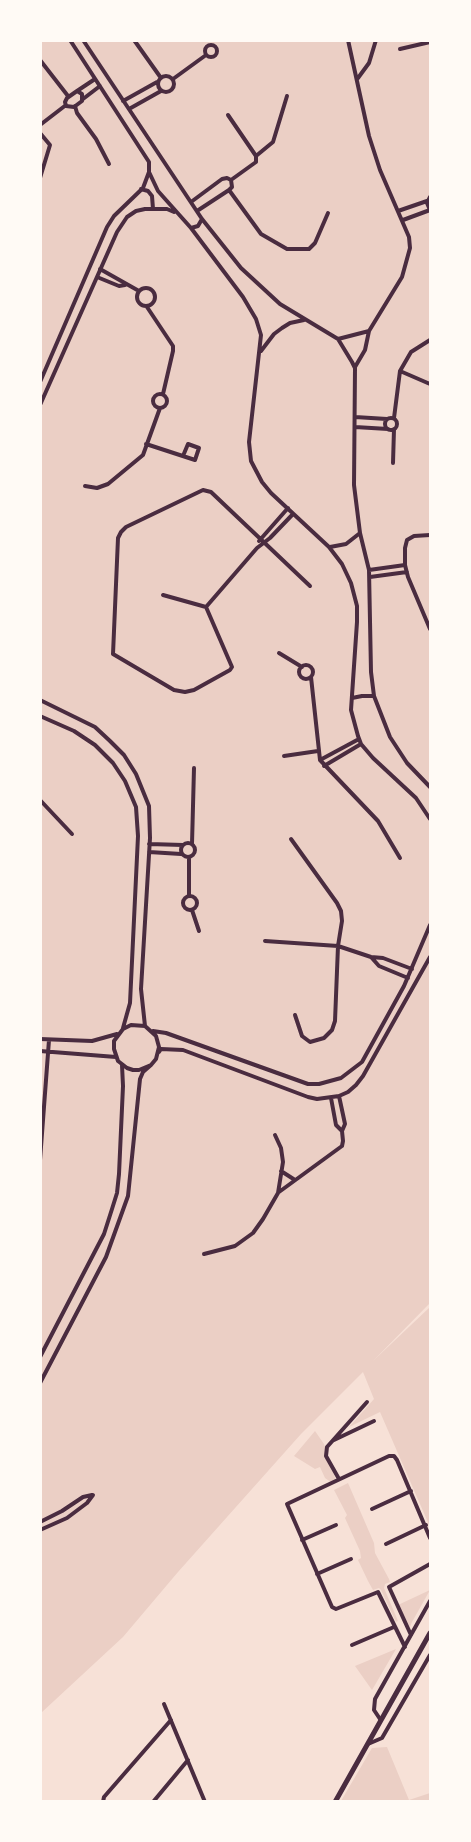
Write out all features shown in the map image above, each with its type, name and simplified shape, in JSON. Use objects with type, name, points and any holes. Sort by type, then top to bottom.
[{"type":"street","points":[[40,382],[107,227],[114,216],[147,182],[149,172],[149,162],[70,40]]},
{"type":"street","points":[[83,40],[202,219],[241,268],[280,304],[338,339],[344,345],[355,368],[354,485],[360,533],[370,577],[371,672],[374,696],[390,737],[407,763],[430,787]]},
{"type":"street","points":[[134,40],[159,80],[161,91]]},
{"type":"street","points":[[348,40],[369,136],[380,170],[403,220],[410,248],[402,277],[369,330],[364,350],[355,368]]},
{"type":"street","points":[[357,79],[369,63],[376,40]]},
{"type":"street","points":[[400,49],[430,42]]},
{"type":"street","points":[[215,43],[218,50],[215,56],[212,58],[206,55],[207,46],[215,43]]},
{"type":"street","points":[[173,79],[206,55]]},
{"type":"street","points":[[40,60],[68,96]]},
{"type":"street","points":[[123,101],[167,76],[173,79]]},
{"type":"street","points":[[40,125],[66,105],[68,96],[95,79]]},
{"type":"street","points":[[129,109],[161,91],[165,93],[172,90],[173,79]]},
{"type":"street","points":[[66,105],[71,108],[75,106],[100,86]]},
{"type":"street","points":[[77,91],[81,93],[82,99]]},
{"type":"street","points":[[256,156],[273,142],[287,96]]},
{"type":"street","points":[[75,106],[77,113],[109,164]]},
{"type":"street","points":[[191,202],[222,179],[231,180],[256,162],[256,156],[228,115]]},
{"type":"street","points":[[40,133],[50,145],[40,178]]},
{"type":"street","points":[[149,162],[153,156],[160,156]]},
{"type":"street","points":[[149,172],[158,191],[191,228],[252,312],[261,335],[261,351],[249,452],[251,461],[262,482],[329,547],[342,564],[351,583],[357,606],[352,721],[361,744],[416,798],[430,819]]},
{"type":"street","points":[[197,211],[230,190],[231,180]]},
{"type":"street","points":[[141,189],[152,196],[153,209]]},
{"type":"street","points":[[230,190],[261,234],[287,249],[309,249],[315,243],[328,213]]},
{"type":"street","points":[[399,211],[429,199]]},
{"type":"street","points":[[403,220],[430,210],[427,205],[429,199]]},
{"type":"street","points":[[40,405],[117,232],[127,217],[136,211],[153,209],[167,209],[176,212]]},
{"type":"street","points":[[191,228],[198,226],[202,219]]},
{"type":"street","points":[[100,269],[122,280],[125,285]]},
{"type":"street","points":[[97,276],[119,286],[125,285],[139,291],[147,288],[154,292],[155,299],[147,307]]},
{"type":"street","points":[[139,291],[138,301],[147,307],[174,351],[163,394]]},
{"type":"street","points":[[261,351],[274,333],[290,323],[305,320]]},
{"type":"street","points":[[338,339],[369,330]]},
{"type":"street","points":[[355,427],[391,429],[397,425],[394,418],[400,371],[411,352],[430,340]]},
{"type":"street","points":[[400,371],[430,384]]},
{"type":"street","points":[[85,486],[98,488],[108,484],[143,455],[160,408],[168,402],[163,394],[156,394],[154,404],[160,408]]},
{"type":"street","points":[[355,417],[394,418]]},
{"type":"street","points":[[387,419],[386,424],[391,429],[393,463]]},
{"type":"street","points":[[146,444],[195,460],[199,448],[188,444],[183,456]]},
{"type":"street","points":[[206,607],[232,668],[194,690],[185,692],[174,690],[113,654],[118,538],[121,532],[126,527],[207,490],[310,586]]},
{"type":"street","points":[[206,607],[288,508]]},
{"type":"street","points":[[262,541],[294,514]]},
{"type":"street","points":[[329,547],[346,544],[360,533]]},
{"type":"street","points":[[430,534],[414,536],[407,540],[405,548],[407,572],[429,619],[430,629]]},
{"type":"street","points":[[369,570],[405,565]]},
{"type":"street","points":[[370,577],[407,572]]},
{"type":"street","points":[[163,595],[206,607]]},
{"type":"street","points":[[279,653],[313,671],[311,677],[320,760],[378,821],[400,858]]},
{"type":"street","points":[[302,667],[299,674],[302,678],[311,677]]},
{"type":"street","points":[[352,698],[374,696]]},
{"type":"street","points":[[40,700],[95,727],[124,755],[136,774],[149,806],[150,844],[141,978],[145,1026]]},
{"type":"street","points":[[40,716],[74,731],[95,745],[125,781],[135,807],[138,836],[129,1003],[123,1029]]},
{"type":"street","points":[[320,760],[359,738]]},
{"type":"street","points":[[324,766],[361,744]]},
{"type":"street","points":[[284,756],[318,751]]},
{"type":"street","points":[[189,858],[194,856],[196,851],[192,844],[194,768]]},
{"type":"street","points":[[40,800],[72,834]]},
{"type":"street","points":[[291,839],[341,911],[342,921],[338,946],[335,1021],[332,1030],[324,1038],[310,1042],[302,1036],[295,1015]]},
{"type":"street","points":[[150,844],[192,844]]},
{"type":"street","points":[[182,854],[183,845]]},
{"type":"street","points":[[149,852],[182,854],[189,858]]},
{"type":"street","points":[[189,858],[189,896]]},
{"type":"street","points":[[189,896],[197,900],[197,906],[192,910],[186,909],[183,903],[184,899],[189,896]]},
{"type":"street","points":[[192,910],[199,931]]},
{"type":"street","points":[[151,1065],[133,1070],[122,1065],[116,1057],[114,1041],[123,1029],[131,1025],[145,1026],[152,1031],[308,1084],[319,1084],[341,1078],[362,1062],[408,978],[430,925]]},
{"type":"street","points":[[265,941],[338,946],[371,957],[383,958],[412,969]]},
{"type":"street","points":[[371,957],[378,966],[408,978]]},
{"type":"street","points":[[40,1383],[106,1257],[118,1226],[128,1196],[131,1177],[140,1079],[161,1049],[183,1050],[308,1097],[339,1096],[356,1085],[363,1076],[430,957]]},
{"type":"street","points":[[152,1031],[158,1041],[158,1053]]},
{"type":"street","points":[[40,1039],[92,1041],[118,1034]]},
{"type":"street","points":[[40,1160],[49,1040]]},
{"type":"street","points":[[40,1051],[116,1057]]},
{"type":"street","points":[[40,1357],[104,1234],[115,1201],[123,1086],[122,1065]]},
{"type":"street","points":[[339,1096],[345,1124],[342,1131]]},
{"type":"street","points":[[204,1254],[228,1249],[247,1239],[259,1226],[278,1192],[340,1148],[344,1141],[342,1131],[336,1125],[331,1098]]},
{"type":"street","points":[[275,1135],[283,1155],[278,1192]]},
{"type":"street","points":[[281,1171],[295,1180]]},
{"type":"street","points":[[339,1479],[326,1456],[327,1447],[367,1402]]},
{"type":"street","points":[[331,1442],[374,1421]]},
{"type":"street","points":[[405,1647],[378,1592],[334,1610],[287,1504],[389,1456],[394,1456],[430,1538]]},
{"type":"street","points":[[372,1509],[411,1491]]},
{"type":"street","points":[[40,1522],[83,1497],[93,1495],[87,1503],[66,1518],[40,1530]]},
{"type":"street","points":[[302,1539],[336,1525]]},
{"type":"street","points":[[387,1544],[426,1526]]},
{"type":"street","points":[[317,1574],[351,1559]]},
{"type":"street","points":[[411,1636],[389,1587],[430,1564]]},
{"type":"street","points":[[381,1719],[374,1710],[375,1699],[430,1601]]},
{"type":"street","points":[[352,1645],[394,1627]]},
{"type":"street","points":[[335,1802],[430,1634]]},
{"type":"street","points":[[368,1744],[382,1738],[430,1655]]},
{"type":"street","points":[[164,1704],[204,1799],[199,1802]]},
{"type":"street","points":[[110,1802],[104,1799],[171,1720]]},
{"type":"street","points":[[153,1802],[188,1760]]},
{"type":"shaded area","points":[[41,41],[430,41],[430,1303],[373,1361],[430,1307],[430,1527],[380,1412],[349,1427],[374,1399],[363,1372],[301,1434],[123,1637],[41,1713]]},
{"type":"shaded area","points":[[315,1431],[324,1444],[336,1481],[332,1483],[325,1478],[320,1467],[315,1469],[294,1456]]},
{"type":"shaded area","points":[[348,1483],[374,1543],[375,1553],[389,1579],[390,1582],[385,1584],[384,1588],[398,1621],[396,1622],[381,1590],[379,1588],[373,1590],[358,1560],[361,1558],[360,1551],[345,1518],[347,1515],[334,1490]]},
{"type":"shaded area","points":[[430,1590],[412,1622],[410,1627],[398,1605]]},
{"type":"shaded area","points":[[396,1649],[372,1690],[355,1666]]},
{"type":"shaded area","points":[[387,1747],[409,1800],[430,1793],[430,1801],[341,1801],[372,1748]]}]
